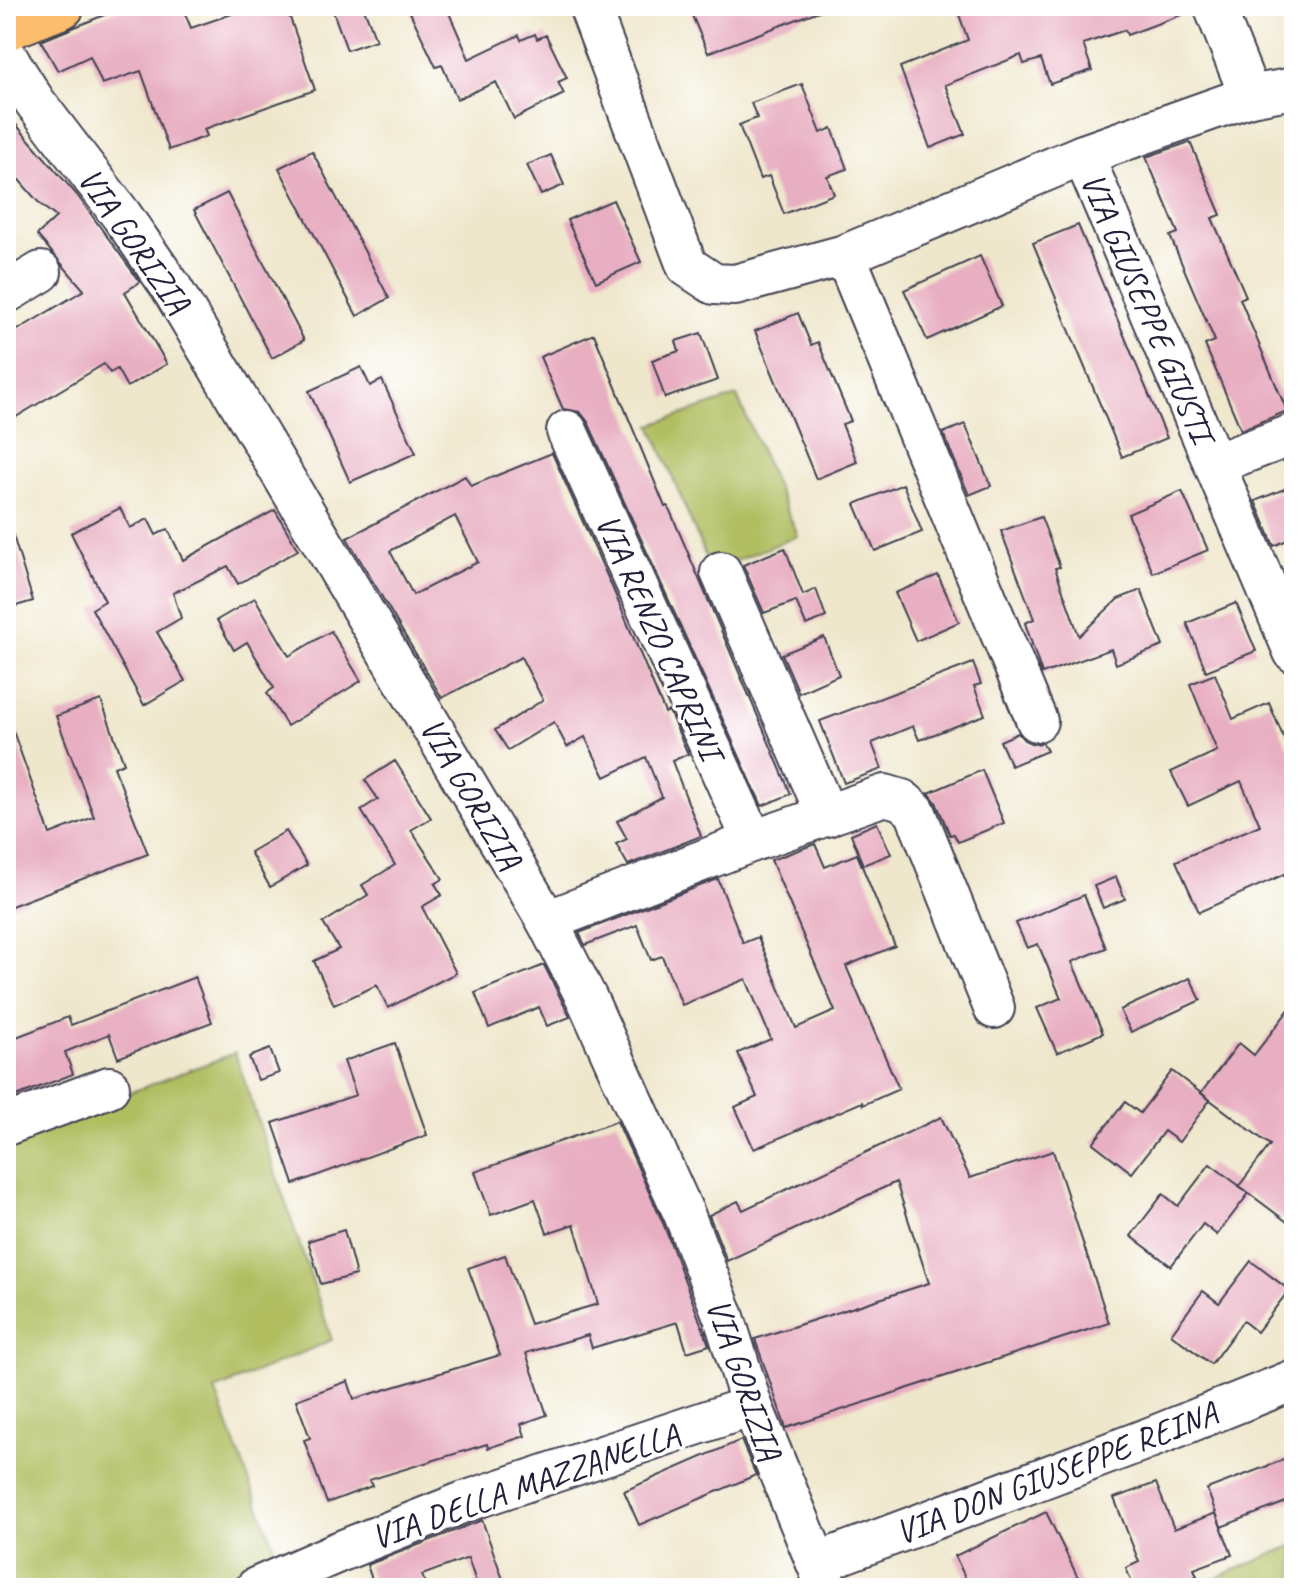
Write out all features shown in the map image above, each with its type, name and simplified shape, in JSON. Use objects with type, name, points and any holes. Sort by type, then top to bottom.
[{"type":"main road","points":[[10,28],[62,6]]},
{"type":"street","name":"VIA GIUSEPPE GIUSTI","points":[[589,6],[687,266],[714,284],[735,285],[845,255],[1083,155],[1294,652]]},
{"type":"street","points":[[1214,6],[1250,96]]},
{"type":"street","name":"VIA GORIZIA","points":[[10,28],[35,102],[122,216],[171,287],[547,921],[587,999],[684,1214],[724,1317],[752,1406],[822,1576]]},
{"type":"street","points":[[1083,155],[1250,96],[1294,88]]},
{"type":"street","points":[[845,255],[1037,721]]},
{"type":"street","points":[[6,293],[41,272]]},
{"type":"street","name":"VIA RENZO CAPRINI","points":[[567,431],[753,841]]},
{"type":"street","points":[[1215,464],[1294,434]]},
{"type":"street","points":[[721,572],[827,816]]},
{"type":"street","points":[[547,921],[753,841],[885,795],[902,800],[915,811],[994,1008]]},
{"type":"street","points":[[6,1125],[109,1087]]},
{"type":"street","name":"VIA DON GIUSEPPE REINA","points":[[822,1576],[1294,1380]]},
{"type":"street","name":"VIA DELLA MAZZANELLA","points":[[256,1588],[464,1502],[752,1406]]},
{"type":"green space","points":[[737,396],[798,536],[730,563],[710,567],[651,425]]},
{"type":"green space","points":[[235,1053],[332,1340],[215,1390],[278,1557],[204,1588],[6,1588],[6,1139]]},
{"type":"green space","points":[[1294,1545],[1294,1588],[1192,1588]]},
{"type":"building","points":[[126,6],[182,6],[191,28],[255,6],[286,6],[315,90],[204,129],[207,136],[169,150],[141,71],[102,84],[90,56],[58,71],[41,41]]},
{"type":"building","points":[[331,6],[363,6],[376,40],[347,50]]},
{"type":"building","points":[[407,6],[446,6],[469,59],[519,35],[521,40],[535,34],[537,39],[546,35],[567,78],[558,82],[564,94],[514,119],[496,82],[457,99],[442,65],[436,67]]},
{"type":"building","points":[[688,6],[824,6],[824,9],[708,53]]},
{"type":"building","points":[[956,6],[989,6],[992,12],[1009,6],[1192,6],[1192,11],[1127,35],[1125,30],[1083,44],[1092,70],[1050,84],[1041,59],[1024,64],[1021,55],[945,85],[965,134],[930,148],[900,67],[968,40]]},
{"type":"building","points":[[802,84],[821,133],[832,128],[847,169],[827,176],[834,194],[784,214],[769,176],[760,179],[739,125],[757,118],[751,103]]},
{"type":"building","points":[[6,113],[77,195],[140,282],[125,292],[167,364],[127,387],[117,369],[110,373],[104,364],[6,423],[6,337],[84,290],[37,235],[56,217],[40,204],[6,165]]},
{"type":"building","points":[[1190,142],[1221,215],[1212,218],[1246,296],[1240,299],[1287,411],[1241,430],[1205,345],[1215,341],[1170,236],[1178,233],[1146,157]]},
{"type":"building","points":[[312,151],[389,298],[357,316],[279,168]]},
{"type":"building","points":[[551,155],[564,185],[541,195],[527,165]]},
{"type":"building","points":[[227,193],[304,340],[272,358],[194,210]]},
{"type":"building","points":[[613,200],[641,262],[596,282],[567,220]]},
{"type":"building","points":[[1078,225],[1167,438],[1122,457],[1033,243]]},
{"type":"building","points":[[980,256],[1002,306],[927,340],[904,290]]},
{"type":"building","points":[[798,313],[811,345],[818,342],[851,421],[842,424],[857,462],[816,479],[755,331]]},
{"type":"building","points":[[701,333],[718,380],[665,398],[652,360],[679,351],[676,341]]},
{"type":"building","points":[[594,334],[665,507],[668,506],[791,794],[762,806],[588,422],[580,412],[563,409],[540,357]]},
{"type":"building","points":[[361,367],[370,386],[382,380],[416,453],[350,482],[309,391]]},
{"type":"building","points":[[965,424],[991,486],[969,495],[943,433]]},
{"type":"building","points":[[552,453],[665,713],[669,711],[688,754],[672,761],[701,836],[628,865],[616,844],[627,839],[617,821],[662,797],[646,757],[605,777],[585,737],[567,747],[554,722],[508,750],[495,730],[543,700],[521,657],[442,698],[347,538],[465,476],[471,486]],"holes":[[[455,516],[478,562],[413,595],[390,551]]]},
{"type":"building","points":[[903,484],[922,532],[875,551],[855,504]]},
{"type":"building","points":[[1294,485],[1294,537],[1274,546],[1255,501]]},
{"type":"building","points":[[1182,491],[1208,550],[1153,573],[1128,514]]},
{"type":"building","points":[[120,508],[130,528],[148,519],[156,535],[168,529],[183,560],[275,510],[298,550],[238,584],[228,566],[173,593],[181,618],[157,632],[185,681],[144,705],[92,609],[105,601],[71,533]]},
{"type":"building","points":[[1041,517],[1060,567],[1055,568],[1079,636],[1118,599],[1141,590],[1163,646],[1116,664],[1111,649],[1042,674],[1025,623],[1034,619],[1001,531]]},
{"type":"building","points":[[11,529],[33,601],[6,609],[6,530]]},
{"type":"building","points":[[785,548],[803,595],[816,589],[826,617],[806,625],[796,601],[764,613],[743,565]]},
{"type":"building","points":[[938,575],[959,622],[916,641],[895,593]]},
{"type":"building","points":[[255,598],[289,656],[331,631],[361,681],[287,726],[267,693],[274,688],[247,642],[234,650],[217,620]]},
{"type":"building","points":[[1236,603],[1256,651],[1206,671],[1187,623]]},
{"type":"building","points":[[824,637],[839,675],[799,693],[782,654]]},
{"type":"building","points":[[973,663],[981,684],[974,686],[985,715],[919,740],[913,726],[872,743],[882,769],[844,783],[820,721]]},
{"type":"building","points":[[1215,674],[1233,719],[1269,703],[1294,762],[1294,870],[1199,912],[1176,861],[1260,825],[1241,781],[1188,806],[1171,772],[1217,751],[1190,684]]},
{"type":"building","points":[[101,700],[124,763],[114,767],[148,854],[6,908],[6,721],[9,720],[50,834],[94,817],[56,716]]},
{"type":"building","points":[[1018,733],[1033,744],[1043,743],[1047,751],[1011,766],[1000,741]]},
{"type":"building","points":[[395,761],[431,818],[411,830],[443,879],[435,884],[442,895],[422,907],[456,973],[388,1008],[377,985],[334,1005],[314,961],[339,949],[323,923],[368,895],[362,885],[395,865],[361,810],[378,799],[365,780]]},
{"type":"building","points":[[982,770],[1004,823],[958,842],[954,834],[950,835],[929,793]]},
{"type":"building","points":[[877,823],[891,854],[863,865],[851,834]]},
{"type":"building","points":[[286,831],[307,865],[270,887],[250,852]]},
{"type":"building","points":[[815,844],[825,867],[857,854],[895,946],[846,966],[899,1089],[754,1149],[735,1107],[757,1097],[738,1053],[771,1039],[746,979],[682,1005],[662,956],[651,960],[637,925],[585,945],[579,933],[718,879],[743,943],[758,937],[796,1028],[835,1011],[771,860]]},
{"type":"building","points":[[1116,877],[1125,899],[1103,908],[1094,886]]},
{"type":"building","points":[[1084,895],[1106,948],[1072,962],[1103,1033],[1057,1053],[1037,1008],[1061,998],[1038,944],[1027,948],[1016,923]]},
{"type":"building","points":[[544,965],[570,1017],[547,1026],[539,1007],[489,1028],[475,993]]},
{"type":"building","points":[[195,977],[212,1022],[118,1058],[109,1034],[65,1052],[73,1074],[6,1100],[6,1041],[68,1017],[71,1025]]},
{"type":"building","points":[[1190,978],[1201,1000],[1131,1032],[1120,1010]]},
{"type":"building","points":[[1294,1003],[1294,1227],[1239,1186],[1270,1145],[1201,1093],[1239,1043],[1254,1055]]},
{"type":"building","points":[[395,1043],[427,1135],[294,1184],[273,1123],[356,1095],[344,1061]]},
{"type":"building","points":[[270,1049],[279,1073],[258,1080],[249,1057]]},
{"type":"building","points":[[1172,1071],[1210,1100],[1179,1142],[1164,1131],[1132,1173],[1093,1143],[1125,1102],[1140,1113]]},
{"type":"building","points":[[941,1117],[970,1178],[1053,1151],[1109,1323],[786,1428],[755,1339],[929,1283],[896,1182],[727,1261],[709,1215],[738,1201],[743,1210]]},
{"type":"building","points":[[617,1121],[663,1223],[709,1345],[687,1352],[678,1322],[592,1348],[588,1335],[526,1353],[547,1415],[521,1424],[525,1436],[488,1448],[487,1444],[369,1480],[372,1486],[327,1503],[304,1440],[310,1438],[296,1400],[348,1381],[354,1399],[500,1355],[468,1268],[505,1255],[530,1324],[598,1304],[574,1224],[547,1233],[535,1199],[491,1215],[475,1172]]},
{"type":"building","points":[[1210,1164],[1249,1193],[1217,1235],[1203,1224],[1171,1266],[1131,1236],[1163,1194],[1178,1206]]},
{"type":"building","points":[[344,1230],[356,1275],[321,1284],[308,1241]]},
{"type":"building","points":[[1251,1261],[1289,1290],[1257,1332],[1243,1321],[1211,1364],[1171,1334],[1203,1291],[1219,1303]]},
{"type":"building","points":[[741,1440],[756,1475],[639,1525],[624,1491]]},
{"type":"building","points":[[1294,1456],[1294,1499],[1221,1527],[1207,1489]]},
{"type":"building","points":[[1156,1483],[1174,1529],[1216,1513],[1232,1555],[1194,1569],[1197,1576],[1166,1588],[1134,1588],[1126,1568],[1139,1562],[1114,1498]]},
{"type":"building","points":[[1046,1512],[1083,1588],[970,1588],[955,1556]]},
{"type":"building","points":[[482,1520],[506,1588],[478,1588],[468,1558],[422,1575],[427,1588],[375,1588],[367,1565]]}]
